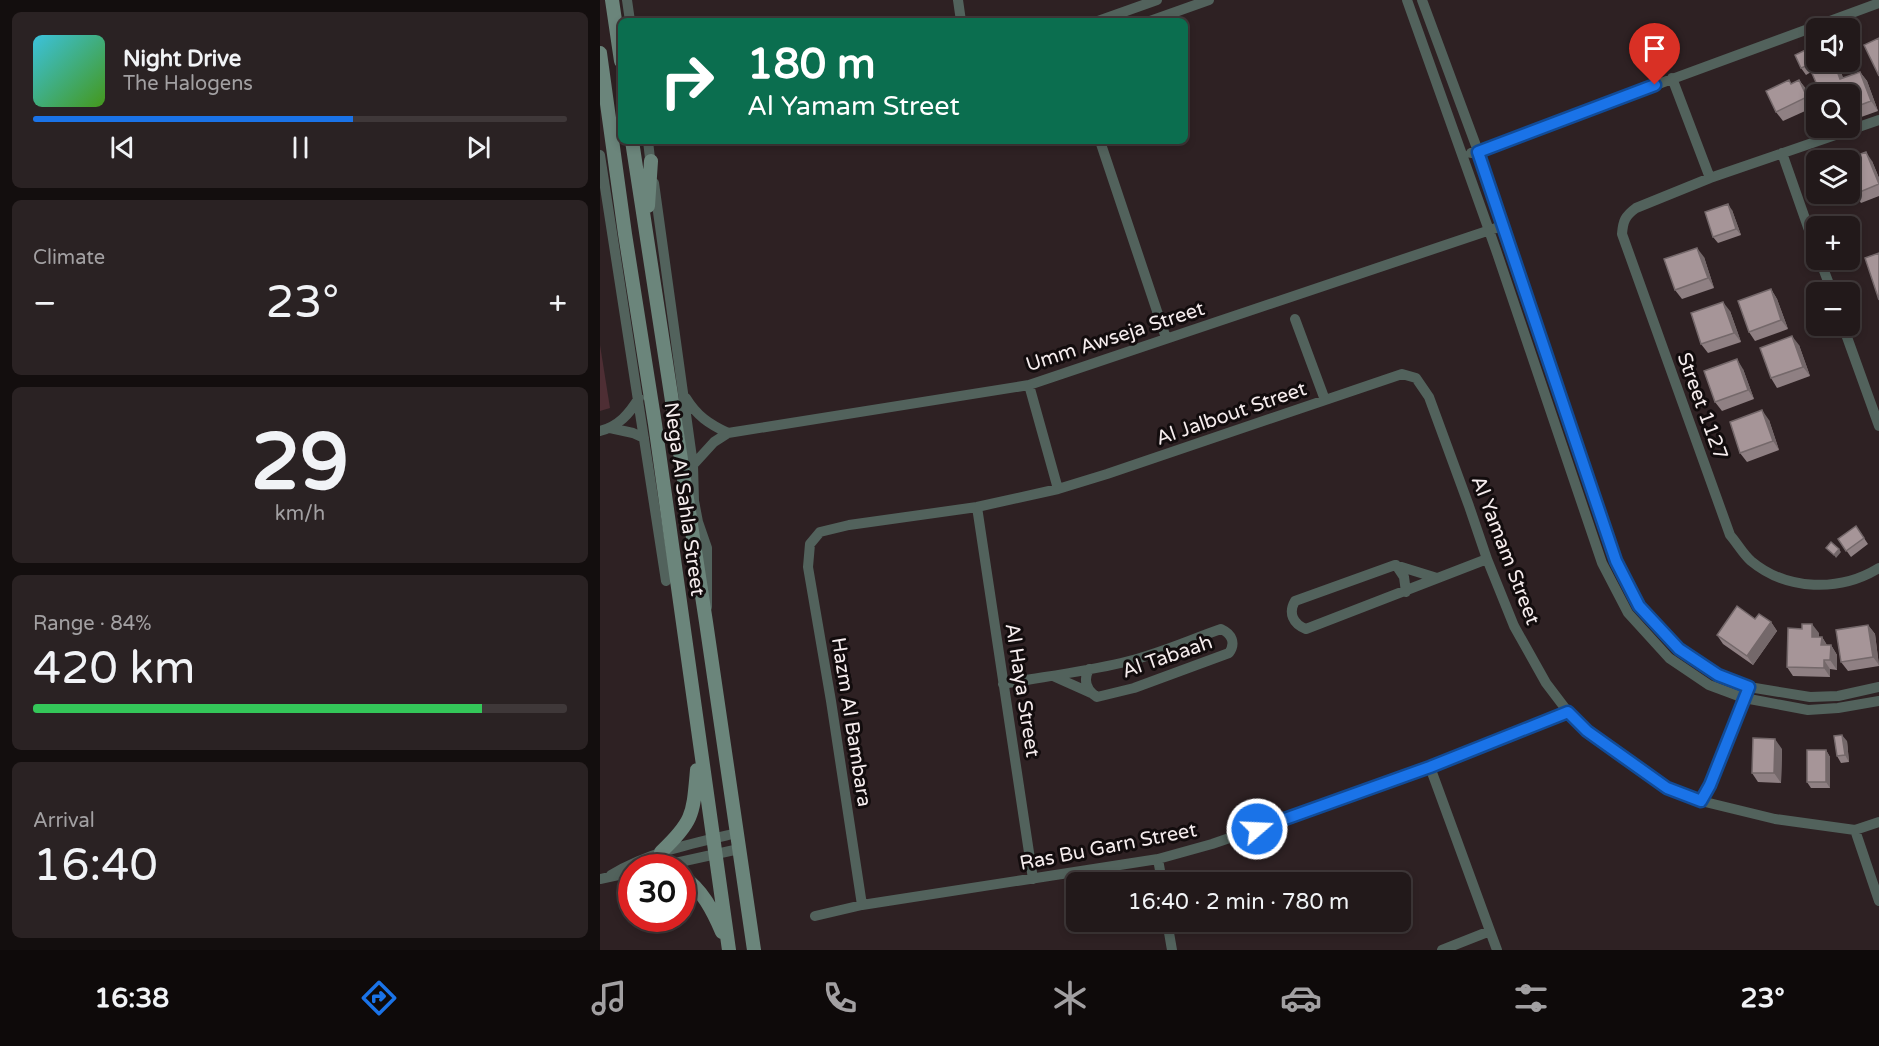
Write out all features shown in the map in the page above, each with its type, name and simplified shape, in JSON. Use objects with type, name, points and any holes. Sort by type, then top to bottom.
[{"type":"main road","points":[[612,0],[618,41]]},
{"type":"main road","name":"Nega Al Sahla Street","points":[[600,53],[625,234],[655,424],[728,948]]},
{"type":"main road","name":"Nega Al Sahla Street","points":[[632,144],[754,950]]},
{"type":"main road","points":[[646,236],[651,161]]},
{"type":"main road","points":[[616,256],[625,234]]},
{"type":"main road","points":[[666,581],[679,599]]},
{"type":"main road","points":[[661,852],[685,829],[694,806],[700,750]]},
{"type":"main road","points":[[696,886],[705,898],[728,948]]},
{"type":"street","points":[[627,0],[630,18]]},
{"type":"street","points":[[958,0],[961,18]]},
{"type":"street","points":[[1106,18],[1157,0]]},
{"type":"street","points":[[1158,18],[1209,0]]},
{"type":"street","points":[[1407,0],[1490,231],[1602,563],[1628,613],[1669,658],[1709,685],[1744,698],[1808,710],[1879,701]]},
{"type":"street","points":[[1422,0],[1478,152],[1501,226],[1616,561],[1639,606],[1679,649],[1718,675],[1749,687],[1810,697],[1838,696],[1879,687]]},
{"type":"street","points":[[1463,156],[1879,3]]},
{"type":"street","points":[[1672,78],[1710,178]]},
{"type":"street","name":"Street 1127","points":[[1879,120],[1710,178],[1636,208],[1626,215],[1622,234],[1730,535],[1750,560],[1772,575],[1806,585],[1837,585],[1867,576],[1879,568]]},
{"type":"street","name":"Nega Al Sahla Street","points":[[648,144],[693,465],[694,501],[707,548],[706,622]]},
{"type":"street","points":[[1101,144],[1166,338]]},
{"type":"street","points":[[1782,153],[1806,221]]},
{"type":"street","name":"Nega Al Sahla Street","points":[[600,154],[666,581]]},
{"type":"street","name":"Umm Awseja Street","points":[[728,433],[1029,385],[1501,226]]},
{"type":"street","points":[[1295,319],[1325,400]]},
{"type":"street","points":[[1847,336],[1879,426]]},
{"type":"street","name":"Al Jalbout Street","points":[[810,544],[820,532],[849,525],[977,507],[1058,489],[1402,374],[1416,378]]},
{"type":"street","name":"Al Yamam Street","points":[[1416,378],[1429,397],[1487,559],[1514,626],[1546,683],[1568,712],[1587,731],[1667,788],[1701,801],[1775,819],[1855,830],[1879,822]]},
{"type":"street","points":[[1029,385],[1058,489]]},
{"type":"street","points":[[683,393],[693,410],[704,421],[728,433]]},
{"type":"street","points":[[605,429],[622,420],[639,398]]},
{"type":"street","points":[[605,429],[633,433],[644,438]]},
{"type":"street","points":[[693,465],[714,442],[728,433]]},
{"type":"street","name":"Al Haya Street","points":[[977,507],[1034,879]]},
{"type":"street","name":"Hazm Al Bambara","points":[[810,544],[808,567],[862,905]]},
{"type":"street","points":[[1437,578],[1395,565],[1295,601],[1292,609],[1293,618],[1298,625],[1306,629],[1487,559]]},
{"type":"street","points":[[1395,565],[1404,577],[1406,592]]},
{"type":"street","name":"Al Tabaah","points":[[1003,684],[1123,663],[1221,629],[1229,634],[1233,642],[1229,653],[1134,688],[1097,697],[1092,694]]},
{"type":"street","points":[[1089,669],[1085,680],[1092,694]]},
{"type":"street","points":[[1053,676],[1092,694]]},
{"type":"street","points":[[1701,801],[1710,785],[1749,687]]},
{"type":"street","name":"Ras Bu Garn Street","points":[[815,916],[862,905],[1158,859],[1212,844],[1430,767],[1568,712]]},
{"type":"street","points":[[1430,767],[1497,950]]},
{"type":"street","points":[[1855,830],[1879,901]]},
{"type":"street","points":[[600,879],[661,852],[737,833]]},
{"type":"street","points":[[696,858],[739,849]]},
{"type":"street","points":[[1158,859],[1160,872]]},
{"type":"street","points":[[611,875],[618,874]]},
{"type":"street","points":[[1169,932],[1172,950]]},
{"type":"street","points":[[1442,950],[1490,932]]},
{"type":"shaded area","points":[[600,345],[610,408],[600,411]]},
{"type":"building","points":[[1879,38],[1879,76],[1864,45]]},
{"type":"building","points":[[1806,50],[1806,66],[1801,68],[1795,55]]},
{"type":"building","points":[[1811,72],[1837,72],[1840,79],[1860,72],[1871,101],[1860,105],[1860,84],[1817,84]]},
{"type":"building","points":[[1789,80],[1791,84],[1799,80],[1806,97],[1776,112],[1766,91]]},
{"type":"building","points":[[1866,152],[1879,184],[1860,192],[1860,154]]},
{"type":"building","points":[[1728,204],[1736,229],[1713,237],[1705,212]]},
{"type":"building","points":[[1697,248],[1708,278],[1675,290],[1664,259]]},
{"type":"building","points":[[1879,253],[1879,300],[1865,258]]},
{"type":"building","points":[[1771,289],[1781,320],[1749,332],[1738,301]]},
{"type":"building","points":[[1723,302],[1734,333],[1701,344],[1691,313]]},
{"type":"building","points":[[1792,336],[1803,367],[1771,378],[1760,348]]},
{"type":"building","points":[[1737,359],[1748,390],[1715,402],[1704,371]]},
{"type":"building","points":[[1762,410],[1773,441],[1740,453],[1730,422]]},
{"type":"building","points":[[1856,526],[1864,538],[1846,551],[1838,539]]},
{"type":"building","points":[[1831,542],[1839,549],[1834,555],[1826,548]]},
{"type":"building","points":[[1737,606],[1755,619],[1759,614],[1771,622],[1747,656],[1717,635]]},
{"type":"building","points":[[1802,624],[1812,624],[1812,637],[1822,637],[1821,645],[1831,645],[1830,660],[1824,660],[1824,668],[1787,667],[1788,628],[1802,629]]},
{"type":"building","points":[[1868,625],[1873,657],[1841,662],[1836,630]]},
{"type":"building","points":[[1842,735],[1845,755],[1837,756],[1834,736]]},
{"type":"building","points":[[1753,738],[1775,739],[1774,773],[1752,773]]},
{"type":"building","points":[[1807,750],[1826,750],[1826,782],[1807,782]]},
{"type":"route","points":[[1257,829],[1369,790],[1568,712],[1587,731],[1667,788],[1701,801],[1710,785],[1749,687],[1718,675],[1679,649],[1639,606],[1616,561],[1501,226],[1478,152],[1655,85]]}]
